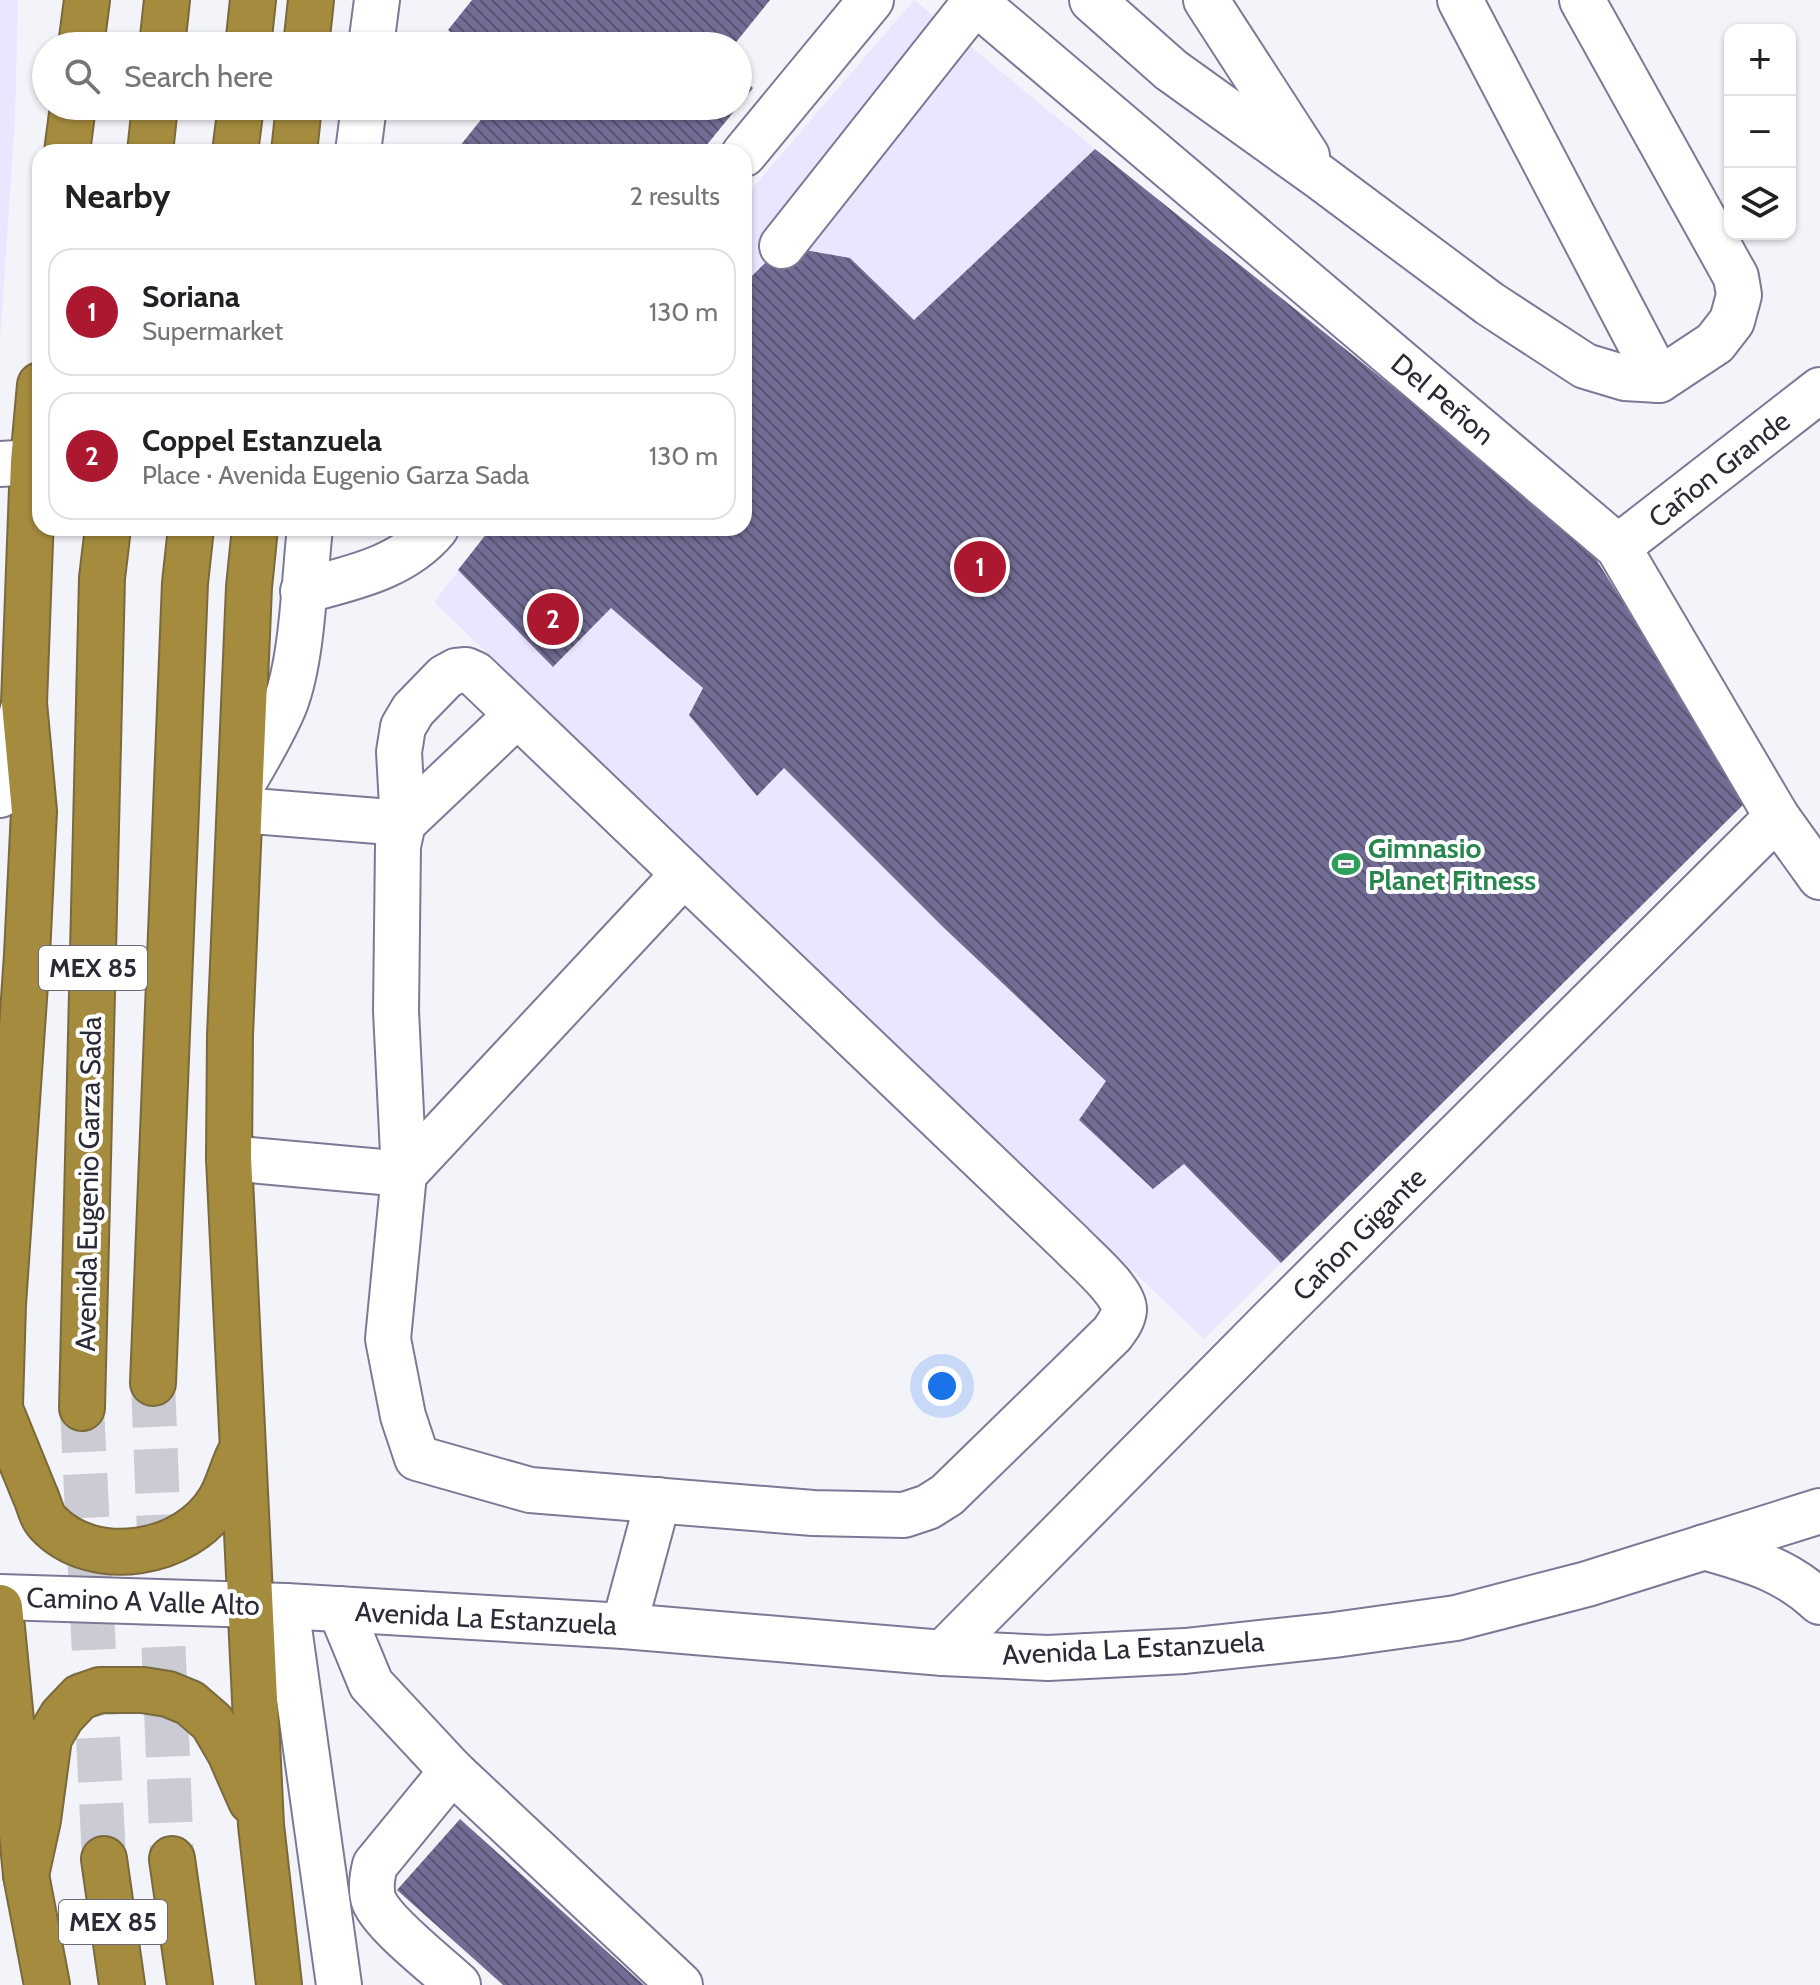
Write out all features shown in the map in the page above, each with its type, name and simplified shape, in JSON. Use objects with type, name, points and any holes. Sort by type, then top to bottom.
[{"type":"highway","points":[[83,32],[87,0]]},
{"type":"highway","points":[[164,32],[167,0]]},
{"type":"highway","points":[[250,32],[253,0]]},
{"type":"highway","points":[[308,32],[311,0]]},
{"type":"highway","points":[[68,144],[71,120]]},
{"type":"highway","points":[[151,144],[153,120]]},
{"type":"highway","points":[[236,144],[239,120]]},
{"type":"highway","points":[[295,144],[297,120]]},
{"type":"highway","points":[[32,412],[17,463],[24,703],[34,811],[3,1304],[0,1407],[46,1521],[65,1536],[96,1551],[151,1548],[180,1537],[199,1523],[219,1501],[242,1447]]},
{"type":"highway","name":"Avenida Eugenio Garza Sada","points":[[82,1408],[102,578],[107,536]]},
{"type":"highway","name":"MEX 85","points":[[153,1383],[184,599],[190,536]]},
{"type":"highway","points":[[254,536],[249,587],[230,1035],[229,1158],[242,1447],[268,1606],[261,1825],[279,1985]]},
{"type":"highway","points":[[0,1607],[13,1880],[47,1985]]},
{"type":"highway","points":[[13,1880],[38,1820],[49,1738],[62,1716],[80,1697],[100,1690],[143,1690],[168,1694],[190,1703],[212,1722],[230,1753],[261,1825]]},
{"type":"highway","name":"MEX 85","points":[[104,1859],[122,1985]]},
{"type":"highway","name":"MEX 85","points":[[172,1859],[190,1985]]},
{"type":"street","points":[[373,32],[377,0]]},
{"type":"street","points":[[752,144],[871,0]]},
{"type":"street","points":[[1092,0],[1171,70],[1490,304],[1585,366],[1625,378],[1659,380],[1715,343],[1732,321],[1739,295],[1736,277],[1582,0]]},
{"type":"street","points":[[1460,0],[1659,380]]},
{"type":"street","points":[[782,246],[974,1]]},
{"type":"street","name":"Del Peñon","points":[[974,1],[1618,547],[1777,817],[1820,877]]},
{"type":"street","points":[[1171,70],[1210,6],[1320,177]]},
{"type":"street","points":[[359,144],[362,120]]},
{"type":"street","name":"Cañon Grande","points":[[1618,547],[1820,390]]},
{"type":"street","points":[[309,536],[295,663],[286,701],[241,797],[403,823]]},
{"type":"street","points":[[303,591],[370,572],[402,558],[429,536]]},
{"type":"street","points":[[466,670],[475,674],[517,715],[1071,1244],[1119,1294],[1124,1307],[1121,1320],[1112,1334],[947,1495],[928,1507],[904,1515],[813,1513],[530,1490],[417,1458],[403,1416],[388,1339],[404,1174],[396,1011],[398,846],[403,823],[399,752],[403,727],[413,710],[445,677],[456,671],[466,670]]},
{"type":"street","points":[[0,795],[24,703]]},
{"type":"street","points":[[403,823],[517,715]]},
{"type":"street","name":"Cañon Gigante","points":[[943,1653],[1777,817]]},
{"type":"street","points":[[404,1174],[684,874]]},
{"type":"street","points":[[229,1158],[404,1174]]},
{"type":"street","points":[[624,1626],[658,1500]]},
{"type":"street","name":"Avenida La Estanzuela","points":[[268,1606],[624,1626],[943,1653],[1048,1658],[1169,1652],[1456,1618],[1587,1584],[1820,1511]]},
{"type":"street","points":[[1704,1547],[1766,1565],[1798,1583],[1820,1602]]},
{"type":"street","name":"Camino A Valle Alto","points":[[0,1597],[268,1606]]},
{"type":"street","points":[[268,1606],[339,1985]]},
{"type":"street","points":[[340,1609],[371,1684],[452,1771],[680,1985]]},
{"type":"street","points":[[452,1771],[375,1865],[371,1882],[374,1901],[384,1916],[458,1985]]},
{"type":"shaded area","points":[[0,0],[18,0],[15,118],[0,340]]},
{"type":"shaded area","points":[[914,0],[1095,149],[1584,540],[1747,801],[1204,1339],[434,602],[485,536],[752,536],[752,189]]},
{"type":"building","points":[[472,0],[770,0],[744,32],[448,30]]},
{"type":"building","points":[[481,120],[727,120],[708,144],[461,144]]},
{"type":"building","points":[[1095,149],[1584,540],[1747,801],[1281,1263],[1184,1164],[1153,1189],[1079,1120],[1106,1081],[943,927],[784,768],[757,796],[689,715],[703,688],[611,608],[553,667],[458,570],[485,536],[752,536],[752,276],[782,246],[850,258],[914,320]]},
{"type":"building","points":[[460,1819],[644,1985],[503,1985],[397,1890]]},
{"type":"tunnel","points":[[153,1383],[172,1859]]},
{"type":"tunnel","points":[[82,1408],[104,1859]]},
{"type":"place","name":"Soriana","points":[[980,567]]},
{"type":"place","name":"Coppel Estanzuela","points":[[553,619]]},
{"type":"place","name":"Gimnasio Planet Fitness","points":[[1346,864]]}]
